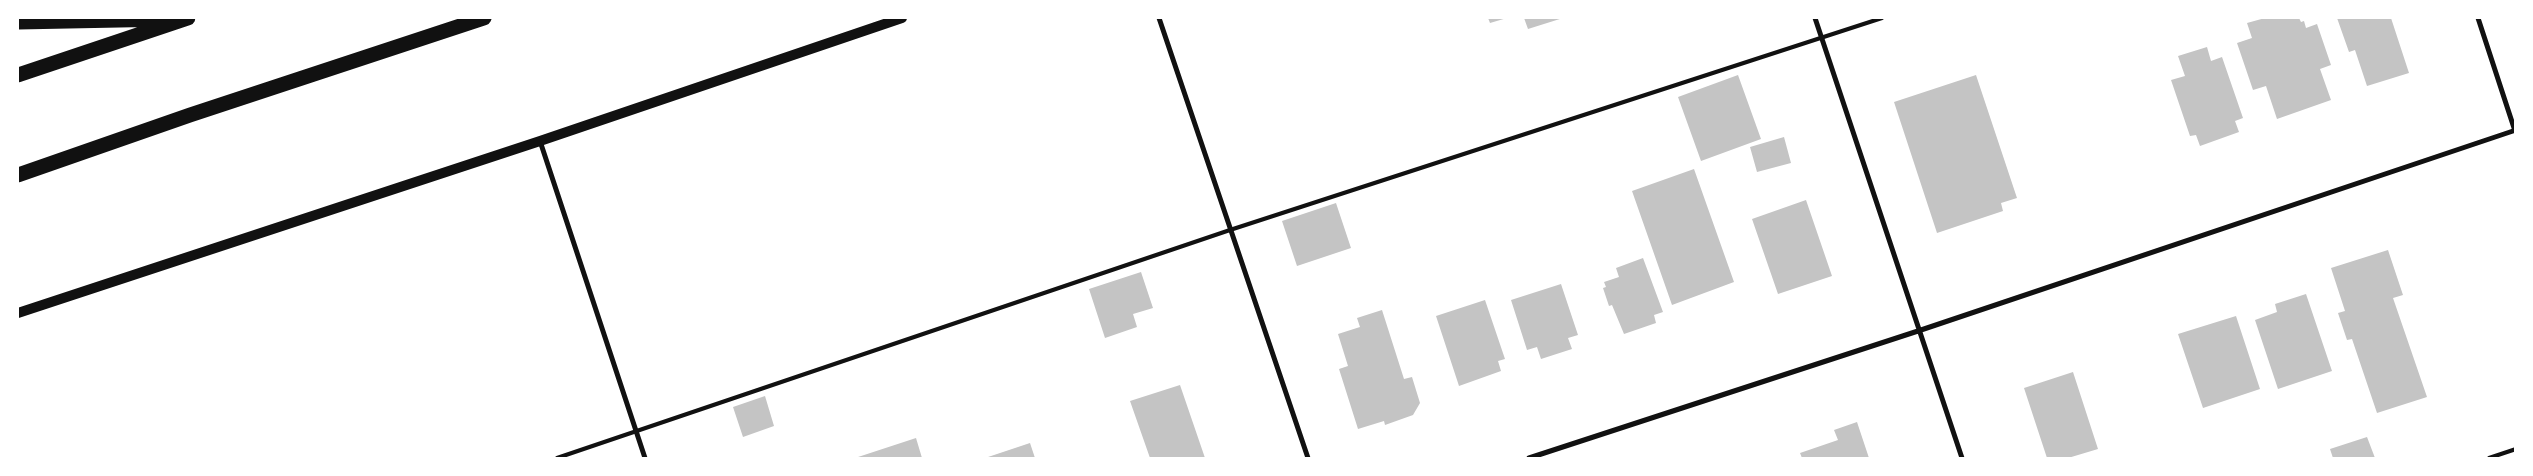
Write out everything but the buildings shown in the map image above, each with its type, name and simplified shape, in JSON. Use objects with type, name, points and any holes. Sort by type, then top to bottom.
[{"type":"highway","points":[[18,22],[186,18]]},
{"type":"highway","points":[[18,75],[186,18]]},
{"type":"highway","points":[[18,175],[190,115],[484,18]]},
{"type":"main road","points":[[18,313],[540,141],[902,18]]},
{"type":"street","points":[[1159,18],[1308,458]]},
{"type":"street","points":[[1815,18],[1962,458]]},
{"type":"street","points":[[1529,458],[1918,331],[2515,130],[2478,18]]},
{"type":"street","points":[[540,141],[645,458]]},
{"type":"lane","points":[[556,458],[1230,230],[1882,18]]},
{"type":"lane","points":[[2489,458],[2516,450]]}]
